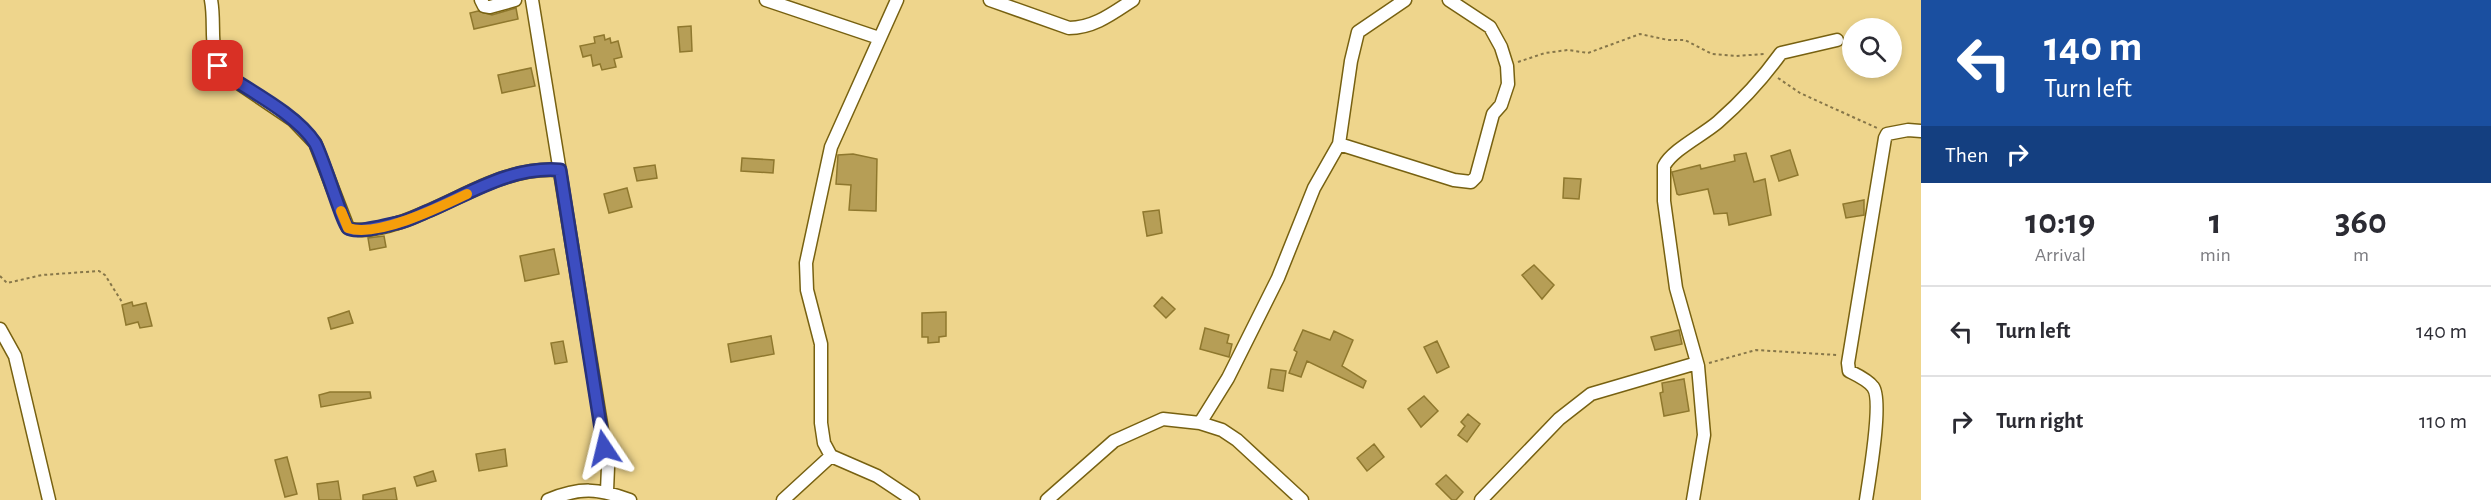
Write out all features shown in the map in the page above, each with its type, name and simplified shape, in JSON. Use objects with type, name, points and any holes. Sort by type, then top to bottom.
[{"type":"street","points":[[211,0],[214,15],[214,59],[218,66],[225,74],[293,120],[315,143],[348,228],[367,229],[404,222],[502,178],[542,169],[560,170]]},
{"type":"street","points":[[481,0],[484,6],[490,7],[515,0]]},
{"type":"street","points":[[532,0],[608,467],[608,491]]},
{"type":"street","points":[[766,0],[879,38]]},
{"type":"street","points":[[897,0],[831,147],[806,263],[807,290],[821,344],[822,435],[831,456],[877,477],[913,500]]},
{"type":"street","points":[[990,0],[1069,28],[1082,28],[1090,26],[1133,0]]},
{"type":"street","points":[[1200,423],[1228,378],[1278,278],[1314,188],[1339,144],[1351,61],[1358,32],[1405,0]]},
{"type":"street","points":[[1339,144],[1454,180],[1471,182],[1476,177],[1493,114],[1501,105],[1508,84],[1507,66],[1501,47],[1490,27],[1449,0]]},
{"type":"street","points":[[1692,500],[1704,435],[1697,364],[1677,296],[1664,201],[1664,166],[1673,156],[1718,123],[1770,71],[1781,53],[1837,40]]},
{"type":"street","points":[[1866,500],[1877,397],[1871,384],[1849,371],[1849,355],[1882,148],[1887,134],[1908,130],[1921,131]]},
{"type":"street","points":[[0,329],[15,356],[49,500]]},
{"type":"street","points":[[1481,500],[1559,419],[1591,394],[1697,364]]},
{"type":"street","points":[[1047,500],[1114,441],[1163,419],[1200,423],[1222,430],[1237,440],[1302,500]]},
{"type":"street","points":[[783,500],[831,456]]},
{"type":"street","points":[[548,500],[574,491],[608,491],[630,500]]},
{"type":"path","points":[[1507,66],[1545,53],[1568,50],[1588,53],[1640,34],[1668,40],[1685,40],[1712,54],[1736,56],[1781,53]]},
{"type":"path","points":[[1770,71],[1800,93],[1870,123],[1887,134]]},
{"type":"path","points":[[0,276],[7,283],[42,275],[99,271],[105,275],[122,302]]},
{"type":"path","points":[[1697,364],[1756,350],[1849,355]]},
{"type":"building","points":[[516,8],[518,19],[474,29],[470,13],[478,11],[492,15]]},
{"type":"building","points":[[691,26],[692,51],[680,52],[678,27]]},
{"type":"building","points":[[604,35],[605,40],[610,38],[611,43],[618,41],[622,57],[614,59],[616,67],[602,70],[600,64],[593,66],[591,55],[583,57],[580,46],[595,43],[594,37]]},
{"type":"building","points":[[531,68],[535,86],[502,93],[498,75]]},
{"type":"building","points":[[1790,150],[1798,175],[1779,181],[1771,156]]},
{"type":"building","points":[[1746,153],[1754,182],[1765,179],[1771,215],[1729,225],[1727,213],[1714,214],[1708,189],[1677,194],[1672,172],[1700,165],[1701,169],[1735,161],[1734,155]]},
{"type":"building","points":[[853,154],[877,159],[876,211],[849,210],[851,185],[836,184],[838,155]]},
{"type":"building","points":[[742,158],[774,160],[773,173],[741,171]]},
{"type":"building","points":[[655,165],[657,178],[637,181],[634,168]]},
{"type":"building","points":[[1564,178],[1581,179],[1579,199],[1563,198]]},
{"type":"building","points":[[627,188],[632,207],[609,213],[604,194]]},
{"type":"building","points":[[1864,200],[1864,215],[1846,218],[1843,204]]},
{"type":"building","points":[[1159,210],[1162,233],[1147,236],[1143,212]]},
{"type":"building","points":[[384,236],[386,247],[370,250],[368,238]]},
{"type":"building","points":[[554,249],[559,274],[525,281],[520,256]]},
{"type":"building","points":[[1534,265],[1554,285],[1542,299],[1522,275]]},
{"type":"building","points":[[1162,297],[1175,309],[1166,318],[1154,306]]},
{"type":"building","points":[[132,302],[133,306],[146,303],[152,326],[140,328],[138,322],[126,325],[122,305]]},
{"type":"building","points":[[349,311],[353,323],[331,329],[328,318]]},
{"type":"building","points":[[946,312],[946,336],[939,337],[939,342],[928,343],[928,337],[922,337],[922,313]]},
{"type":"building","points":[[1205,328],[1229,335],[1227,343],[1232,344],[1229,357],[1200,349]]},
{"type":"building","points":[[1303,330],[1330,340],[1334,331],[1353,340],[1342,366],[1366,381],[1363,388],[1307,361],[1301,377],[1289,373],[1297,352],[1294,350]]},
{"type":"building","points":[[1679,330],[1682,344],[1655,350],[1651,337]]},
{"type":"building","points":[[771,336],[774,354],[731,362],[728,344]]},
{"type":"building","points":[[563,341],[567,362],[555,364],[551,343]]},
{"type":"building","points":[[1437,341],[1449,367],[1437,373],[1424,347]]},
{"type":"building","points":[[1271,369],[1286,371],[1283,391],[1268,388]]},
{"type":"building","points":[[1684,379],[1689,411],[1664,416],[1660,393],[1663,392],[1662,383]]},
{"type":"building","points":[[330,392],[370,392],[371,398],[321,407],[319,395]]},
{"type":"building","points":[[1424,396],[1438,411],[1421,427],[1408,409]]},
{"type":"building","points":[[1468,414],[1480,424],[1467,442],[1458,435],[1465,426],[1461,422]]},
{"type":"building","points":[[1374,444],[1384,457],[1367,471],[1357,458]]},
{"type":"building","points":[[505,449],[507,466],[479,471],[476,454]]},
{"type":"building","points":[[287,457],[297,494],[285,497],[275,460]]},
{"type":"building","points":[[433,471],[436,481],[417,486],[414,477]]},
{"type":"building","points":[[1446,475],[1463,492],[1456,500],[1452,500],[1436,484]]},
{"type":"building","points":[[338,481],[341,500],[319,500],[317,484]]},
{"type":"building","points":[[395,488],[397,500],[363,500],[363,495]]},
{"type":"slow traffic","points":[[341,211],[348,228],[367,229],[404,222],[467,194]]},
{"type":"route","points":[[218,66],[225,74],[293,120],[315,143],[330,177],[345,223],[353,230],[404,222],[502,178],[542,169],[560,170],[604,448]]}]
